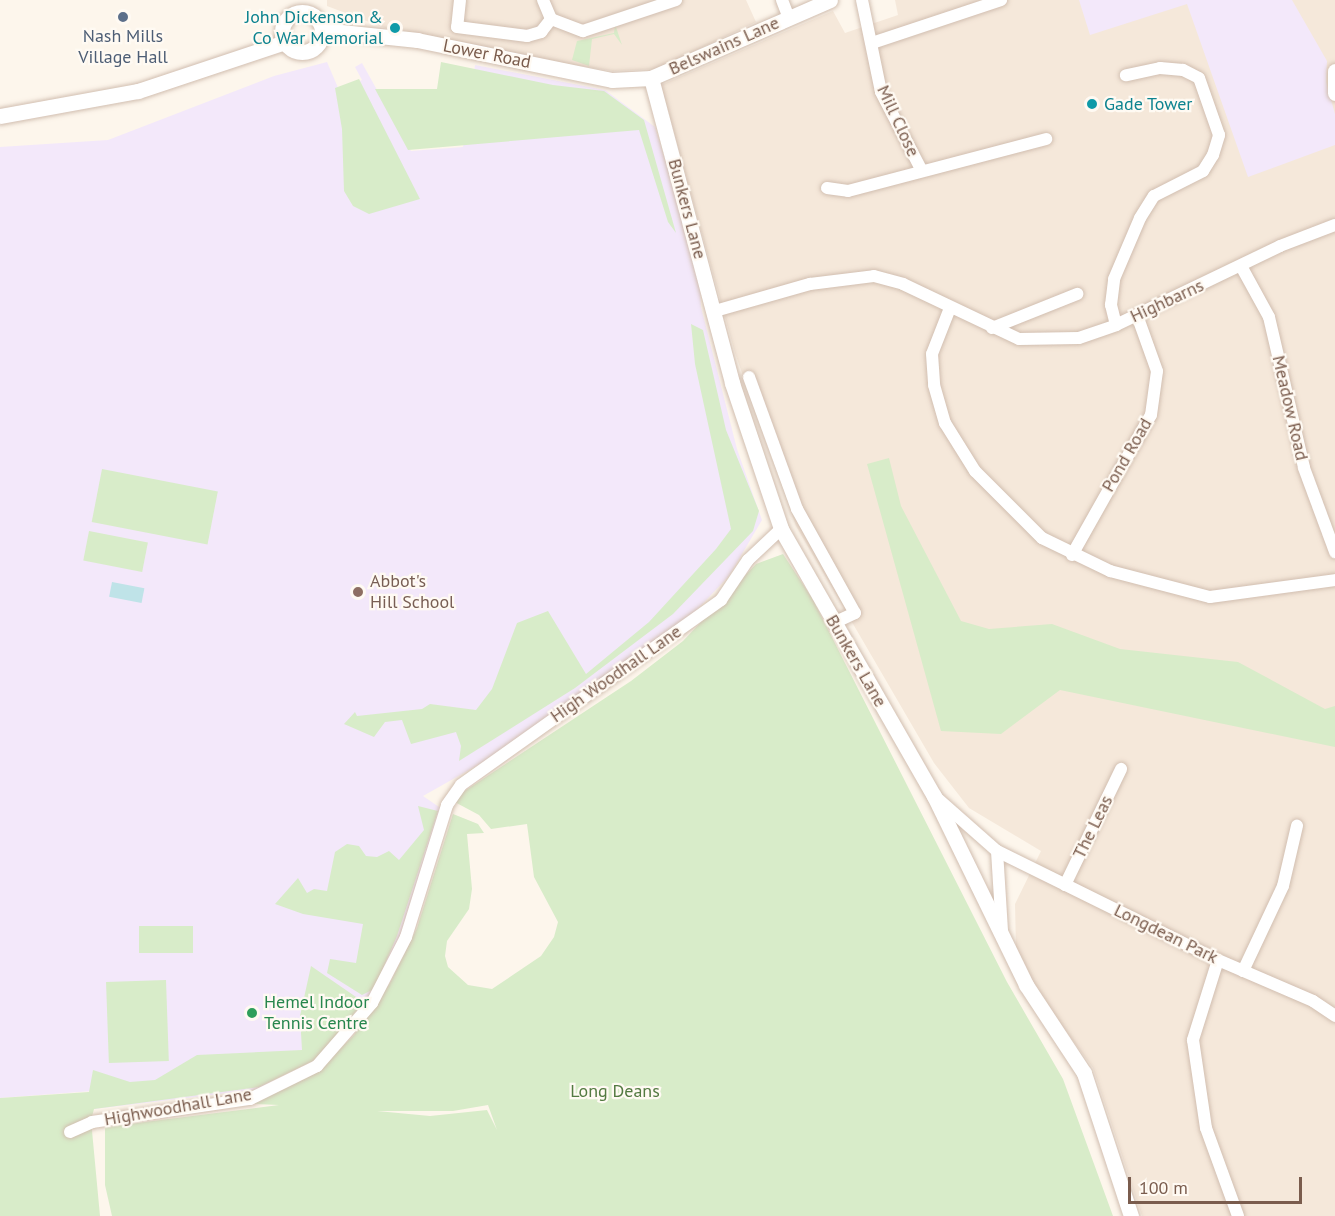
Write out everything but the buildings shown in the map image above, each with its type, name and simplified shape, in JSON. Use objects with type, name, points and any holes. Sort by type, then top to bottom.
[{"type":"street","points":[[460,0],[457,27],[527,36],[541,32],[551,19]]},
{"type":"street","points":[[543,0],[551,19],[583,31],[676,0]]},
{"type":"street","points":[[782,0],[789,18]]},
{"type":"street","name":"Belswains Lane","points":[[651,78],[830,0]]},
{"type":"street","name":"Mill Close","points":[[862,0],[881,92],[922,171]]},
{"type":"street","points":[[872,44],[1001,0]]},
{"type":"street","points":[[298,6],[314,16],[322,30],[319,44],[308,51],[297,51],[285,42],[283,27],[298,6]]},
{"type":"street","name":"Lower Road","points":[[322,30],[417,40],[612,80],[651,78]]},
{"type":"street","points":[[0,116],[138,91],[285,42]]},
{"type":"street","points":[[1116,325],[1112,305],[1114,279],[1140,218],[1154,196],[1203,171],[1213,155],[1219,135],[1199,78],[1183,70],[1160,68],[1126,75]]},
{"type":"street","points":[[1335,71],[1335,93]]},
{"type":"street","name":"Bunkers Lane","points":[[651,78],[715,311],[732,383],[782,529],[934,796],[1026,985],[1084,1073],[1131,1216]]},
{"type":"street","name":"Mill Close","points":[[827,188],[848,191],[1046,139]]},
{"type":"street","name":"Highbarns","points":[[715,311],[810,284],[874,276],[903,284],[1019,339],[1079,338],[1116,325],[1335,225]]},
{"type":"street","name":"Meadow Road","points":[[1241,266],[1269,316],[1304,468],[1335,552]]},
{"type":"street","points":[[992,328],[1077,294]]},
{"type":"street","points":[[950,308],[932,354],[934,385],[945,423],[975,471],[1005,505],[1042,538],[1072,555],[1110,571],[1210,597],[1335,580]]},
{"type":"street","name":"Pond Road","points":[[1072,555],[1151,415],[1157,371],[1137,315]]},
{"type":"street","points":[[749,377],[797,509],[855,613],[834,623]]},
{"type":"street","name":"High Woodhall Lane","points":[[446,812],[460,785],[721,600],[748,560],[782,529]]},
{"type":"street","name":"The Leas","points":[[1065,885],[1121,769]]},
{"type":"street","name":"Longdean Park","points":[[934,796],[997,851],[1218,960],[1313,1001],[1335,1016]]},
{"type":"street","name":"Highwoodhall Lane","points":[[70,1132],[92,1122],[250,1099],[317,1066],[372,1003],[406,937],[446,812]]},
{"type":"street","points":[[1242,971],[1283,886],[1297,825]]},
{"type":"street","points":[[997,851],[1002,936]]},
{"type":"street","points":[[1218,960],[1193,1040],[1206,1128],[1238,1216]]},
{"type":"shaded area","points":[[327,0],[746,0],[756,22],[656,69],[613,71],[417,40],[327,6]]},
{"type":"shaded area","points":[[895,0],[1335,0],[1335,1216],[1142,1216],[1093,1068],[1024,974],[1016,949],[1015,904],[1041,851],[969,808],[934,763],[796,526],[735,353],[661,85],[833,11],[845,33],[898,15]]},
{"type":"shaded area","points":[[1079,0],[1292,0],[1327,61],[1326,82],[1335,114],[1335,145],[1248,177],[1187,4],[1090,35]]},
{"type":"shaded area","name":"Abbot's Hill School","points":[[327,62],[339,90],[362,80],[355,67],[362,63],[411,151],[463,147],[475,65],[605,90],[655,127],[704,288],[700,289],[701,307],[737,449],[762,520],[729,576],[692,615],[485,761],[423,796],[442,809],[400,937],[375,996],[262,1089],[94,1109],[92,1091],[0,1098],[0,147],[108,140],[274,76]]},
{"type":"green space","points":[[615,24],[622,45],[614,34],[592,39],[589,66],[572,60],[577,41],[614,33]]},
{"type":"green space","points":[[441,62],[553,85],[604,91],[644,120],[676,233],[668,222],[639,130],[408,150],[375,89],[437,89]]},
{"type":"green space","points":[[359,79],[420,199],[369,214],[353,206],[344,191],[342,129],[335,88]]},
{"type":"green space","points":[[691,324],[703,330],[726,430],[759,511],[753,531],[673,614],[575,688],[459,761],[461,746],[456,732],[411,744],[402,720],[385,722],[374,737],[344,724],[355,712],[357,716],[422,709],[430,704],[476,710],[492,689],[517,623],[548,611],[586,674],[649,622],[716,549],[731,529],[695,364]]},
{"type":"green space","points":[[889,458],[901,506],[961,621],[989,629],[1052,624],[1120,649],[1238,662],[1325,709],[1335,706],[1335,747],[1060,690],[1001,734],[941,731],[867,464]]},
{"type":"green space","points":[[102,469],[218,492],[208,545],[92,522]]},
{"type":"green space","points":[[89,531],[148,542],[142,572],[83,560]]},
{"type":"green space","name":"Long Deans","points":[[783,554],[812,598],[1007,982],[1063,1079],[1113,1216],[112,1216],[105,1185],[105,1127],[279,1105],[255,1104],[256,1098],[334,1055],[354,1035],[390,983],[417,928],[453,814],[478,824],[484,833],[467,834],[472,889],[469,909],[447,941],[445,956],[448,967],[468,985],[492,989],[541,956],[554,937],[558,922],[534,877],[527,824],[491,829],[479,815],[451,800],[631,681],[683,641],[756,564]],"holes":[[[488,1105],[497,1130],[487,1110],[430,1116],[377,1111],[453,1111]]]},
{"type":"green space","points":[[418,806],[438,811],[397,936],[374,989],[362,995],[327,973],[330,959],[356,963],[363,924],[303,914],[275,904],[298,878],[307,893],[314,889],[327,891],[335,852],[347,844],[359,846],[366,856],[377,857],[389,851],[399,860],[424,830]]},
{"type":"green space","points":[[139,926],[193,926],[193,953],[139,953]]},
{"type":"green space","points":[[311,966],[359,999],[361,1005],[317,1059],[259,1087],[94,1109],[91,1120],[100,1216],[0,1216],[0,1098],[89,1092],[93,1070],[130,1082],[155,1080],[197,1055],[302,1050],[300,1016]]},
{"type":"green space","points":[[166,980],[169,1061],[109,1063],[106,982]]},
{"type":"water","points":[[112,582],[144,588],[142,603],[109,597]]},
{"type":"place","name":"Nash Mills Village Hall","points":[[123,17]]},
{"type":"place","name":"John Dickenson & Co War Memorial","points":[[395,28]]},
{"type":"place","name":"Gade Tower","points":[[1092,104]]},
{"type":"place","name":"Abbot's Hill School","points":[[358,592]]},
{"type":"place","name":"Hemel Indoor Tennis Centre","points":[[252,1013]]}]
